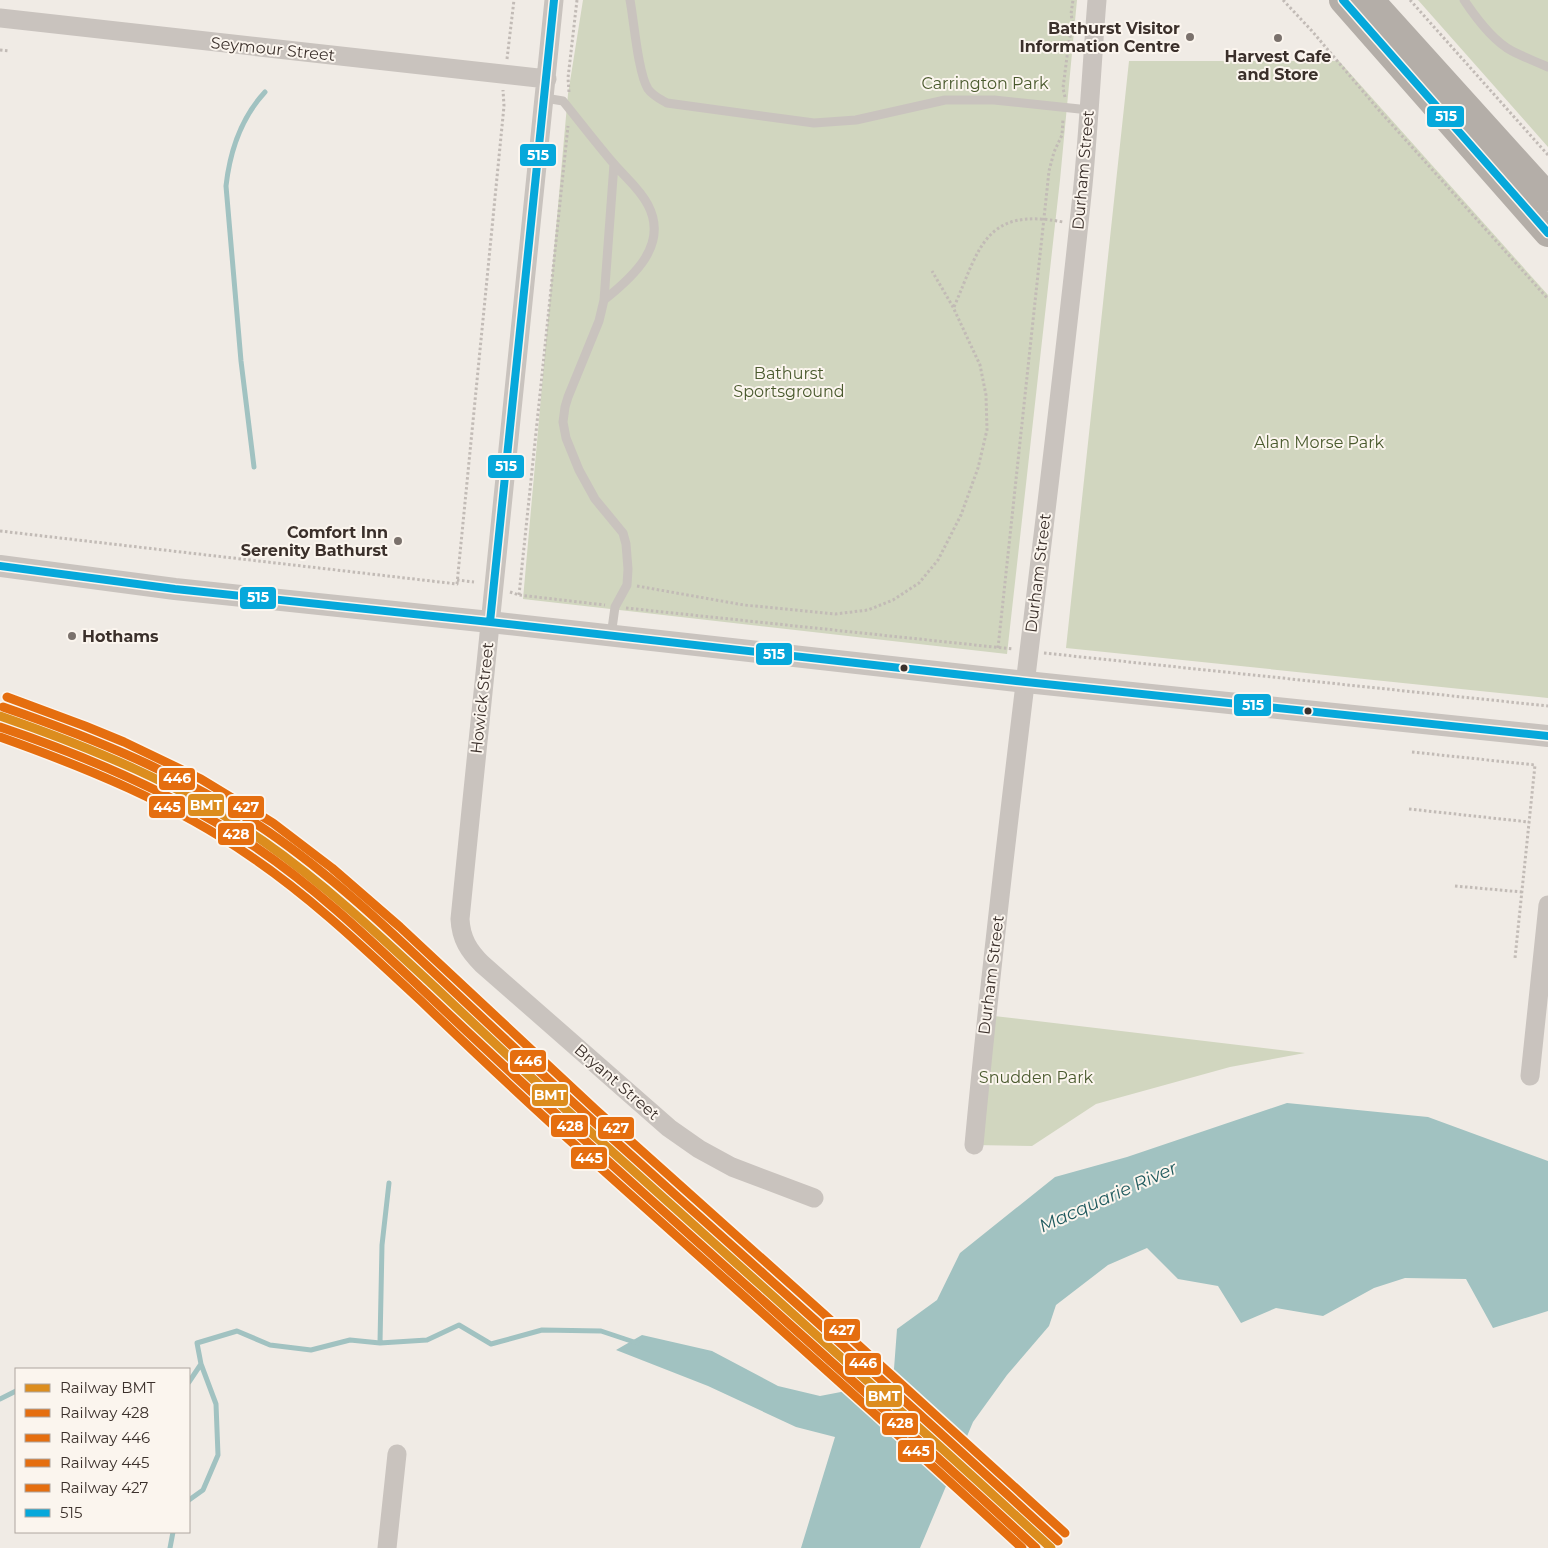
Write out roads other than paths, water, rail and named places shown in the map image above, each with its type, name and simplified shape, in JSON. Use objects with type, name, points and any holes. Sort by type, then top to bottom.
[{"type":"highway","points":[[1343,0],[1548,233]]},
{"type":"highway","points":[[1370,0],[1548,197]]},
{"type":"street","name":"Howick Street","points":[[460,919],[554,0]]},
{"type":"street","name":"Durham Street","points":[[974,1145],[986,1015],[1078,225],[1097,0]]},
{"type":"street","name":"Seymour Street","points":[[0,18],[505,75],[546,89]]},
{"type":"street","points":[[0,566],[175,589],[1026,682],[1548,736]]},
{"type":"street","points":[[1530,1076],[1548,905]]},
{"type":"street","name":"Bryant Street","points":[[460,919],[463,938],[473,955],[669,1128],[699,1149],[732,1167],[814,1198]]},
{"type":"street","points":[[387,1548],[397,1454]]},
{"type":"lane","points":[[630,0],[643,76],[650,91],[667,103],[814,123],[856,120],[945,100],[994,100],[1089,110]]},
{"type":"lane","points":[[1464,0],[1499,42],[1511,51],[1548,67]]},
{"type":"lane","points":[[546,89],[563,101],[648,204],[653,218],[654,232],[651,248],[643,262],[623,285],[604,300]]},
{"type":"lane","points":[[611,636],[615,607],[626,584],[628,551],[623,533],[594,499],[578,470],[566,438],[564,422],[568,397],[596,328],[604,300],[614,164]]},
{"type":"water","name":"Macquarie River","points":[[1287,1103],[1428,1117],[1548,1161],[1548,1311],[1493,1328],[1466,1279],[1405,1278],[1374,1288],[1323,1316],[1276,1308],[1241,1323],[1218,1286],[1178,1279],[1147,1248],[1108,1265],[1056,1305],[1049,1326],[1007,1375],[973,1422],[920,1548],[801,1548],[835,1437],[796,1427],[708,1386],[616,1350],[642,1335],[712,1351],[778,1386],[820,1396],[893,1382],[897,1329],[937,1300],[960,1253],[1055,1177],[1127,1157]]},
{"type":"waterway","points":[[254,467],[241,361],[226,186],[230,160],[238,135],[249,113],[265,92]]},
{"type":"waterway","points":[[380,1343],[382,1245],[389,1183]]},
{"type":"waterway","points":[[190,1499],[203,1490],[218,1455],[216,1404],[201,1364],[197,1343],[237,1331],[270,1345],[311,1350],[350,1340],[380,1343],[427,1340],[459,1325],[491,1344],[542,1330],[601,1331],[637,1343]]},
{"type":"waterway","points":[[190,1380],[201,1364]]},
{"type":"waterway","points":[[0,1399],[15,1392]]},
{"type":"waterway","points":[[170,1548],[173,1533]]},
{"type":"rail line","name":"427","points":[[7,697],[124,742],[201,779],[273,823],[332,868],[400,927],[596,1110],[1065,1533]]},
{"type":"rail line","name":"446","points":[[3,707],[72,732],[140,760],[172,776],[236,811],[267,831],[314,866],[380,922],[583,1112],[1058,1541]]},
{"type":"rail line","name":"BMT","points":[[0,716],[69,741],[169,785],[233,821],[309,876],[375,932],[577,1120],[1051,1548]]},
{"type":"rail line","name":"428","points":[[0,727],[99,764],[162,793],[224,827],[299,879],[362,933],[547,1106],[1036,1548]]},
{"type":"rail line","name":"445","points":[[0,737],[97,774],[160,803],[221,837],[295,889],[359,944],[543,1116],[1022,1548]]},
{"type":"place","name":"Bathurst Visitor Information Centre","points":[[1190,37]]},
{"type":"place","name":"Harvest Cafe and Store","points":[[1278,38]]},
{"type":"place","name":"Comfort Inn Serenity Bathurst","points":[[398,541]]},
{"type":"place","name":"Hothams","points":[[72,636]]},
{"type":"park label","name":"Carrington Park","points":[[985,83]]},
{"type":"park label","name":"Bathurst Sportsground","points":[[789,382]]},
{"type":"park label","name":"Alan Morse Park","points":[[1319,442]]},
{"type":"park label","name":"Snudden Park","points":[[1036,1077]]}]
